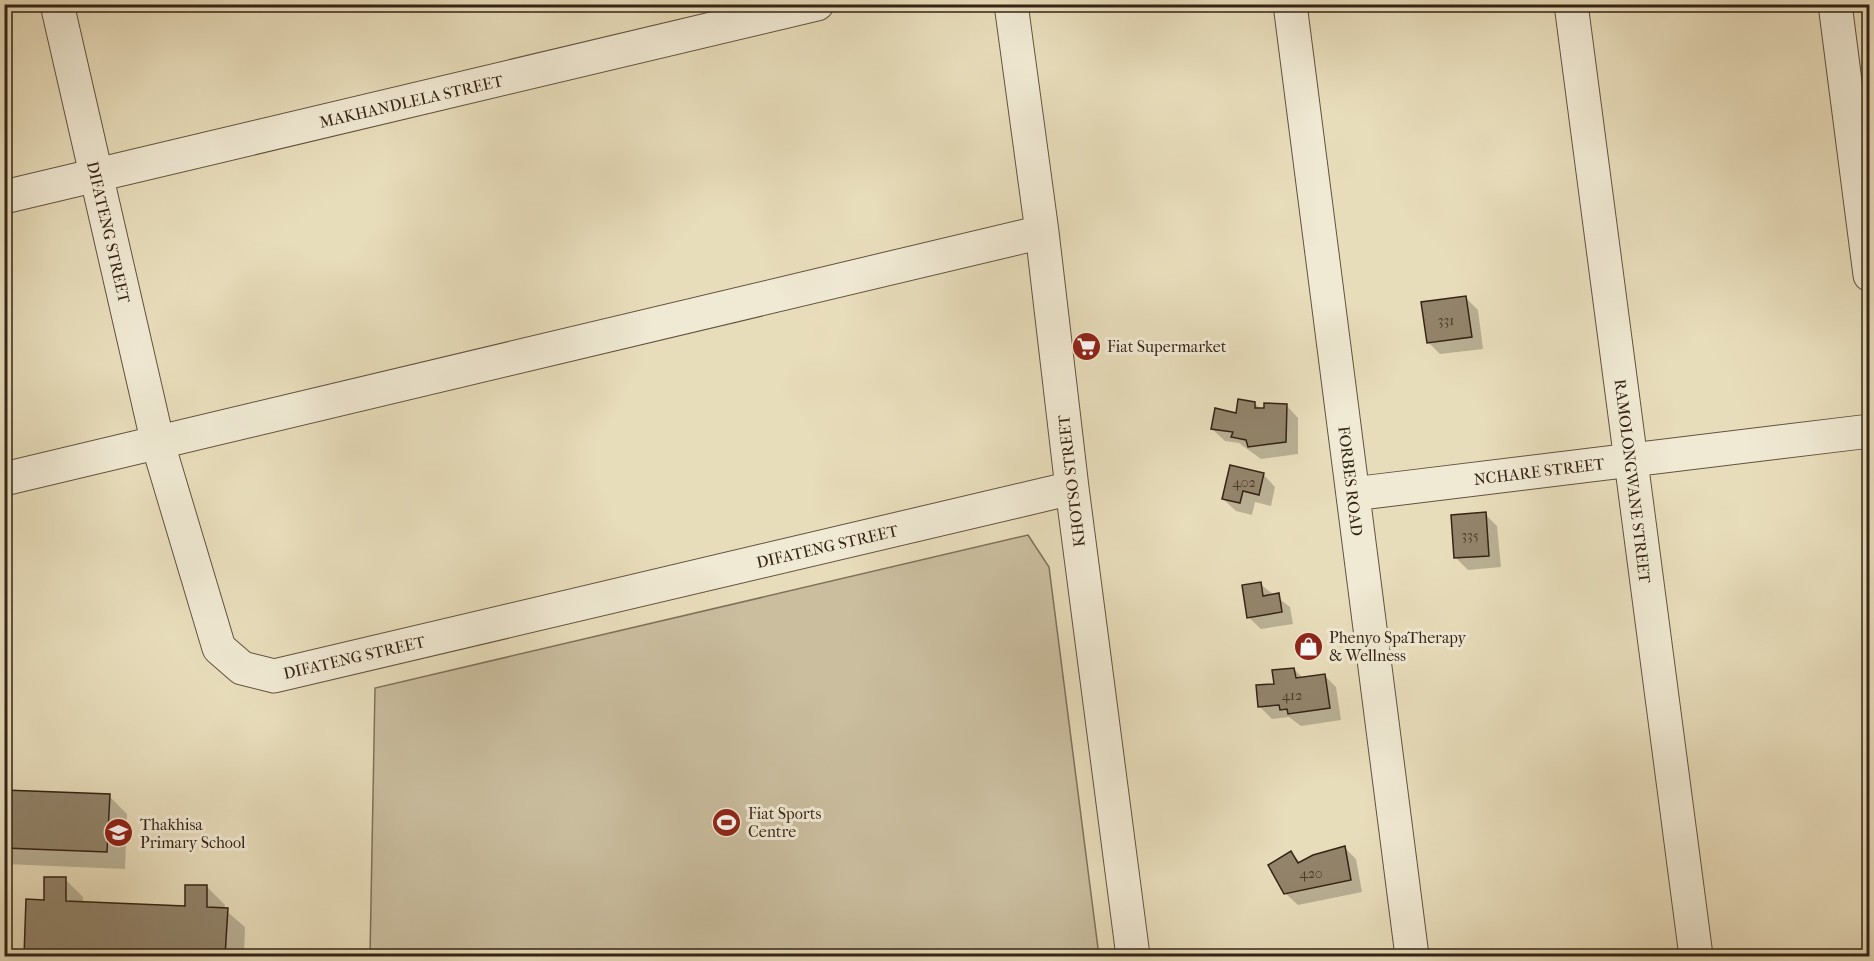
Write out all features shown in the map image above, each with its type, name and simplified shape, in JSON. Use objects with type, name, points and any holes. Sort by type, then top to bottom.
[{"type":"street","name":"DIFATENG STREET","points":[[57,4],[158,444],[219,648],[243,668],[274,676],[1072,489]]},
{"type":"street","name":"MAKHANDLELA STREET","points":[[4,197],[817,4]]},
{"type":"street","name":"KHOTSO STREET","points":[[1011,4],[1133,957]]},
{"type":"street","name":"FORBES ROAD","points":[[1290,4],[1412,957]]},
{"type":"street","name":"RAMOLONGWANE STREET","points":[[1571,4],[1695,957]]},
{"type":"street","points":[[1835,4],[1869,275]]},
{"type":"street","points":[[4,479],[1042,232]]},
{"type":"street","name":"NCHARE STREET","points":[[1353,494],[1869,431]]},
{"type":"shaded area","name":"Fiat Sports Centre","points":[[1028,535],[1049,567],[1099,956],[370,956],[375,688]]},
{"type":"building","points":[[1466,296],[1472,337],[1427,343],[1421,302]]},
{"type":"building","points":[[1238,399],[1255,402],[1255,408],[1264,408],[1264,403],[1287,404],[1286,442],[1248,447],[1246,440],[1231,437],[1233,432],[1211,429],[1215,408],[1236,413]]},
{"type":"building","points":[[1230,465],[1264,473],[1259,495],[1243,491],[1240,503],[1222,499]]},
{"type":"building","points":[[1486,512],[1489,556],[1454,558],[1451,515]]},
{"type":"building","points":[[1261,582],[1263,596],[1279,593],[1282,612],[1247,618],[1242,585]]},
{"type":"building","points":[[1294,668],[1296,678],[1325,674],[1330,708],[1288,714],[1287,709],[1280,710],[1279,705],[1258,707],[1256,685],[1274,684],[1272,670]]},
{"type":"building","points":[[4,790],[110,794],[107,852],[4,848]]},
{"type":"building","points":[[1345,846],[1351,880],[1284,894],[1268,865],[1291,851],[1298,863],[1313,855]]},
{"type":"building","points":[[44,877],[66,877],[66,901],[185,906],[185,885],[207,885],[207,907],[228,908],[225,956],[24,956],[26,899],[44,900]]},
{"type":"place","name":"Fiat Supermarket","points":[[1086,346]]},
{"type":"place","name":"Phenyo SpaTherapy & Wellness","points":[[1308,646]]},
{"type":"place","name":"Fiat Sports Centre","points":[[727,822]]},
{"type":"place","name":"Thakhisa Primary School","points":[[119,833]]}]
